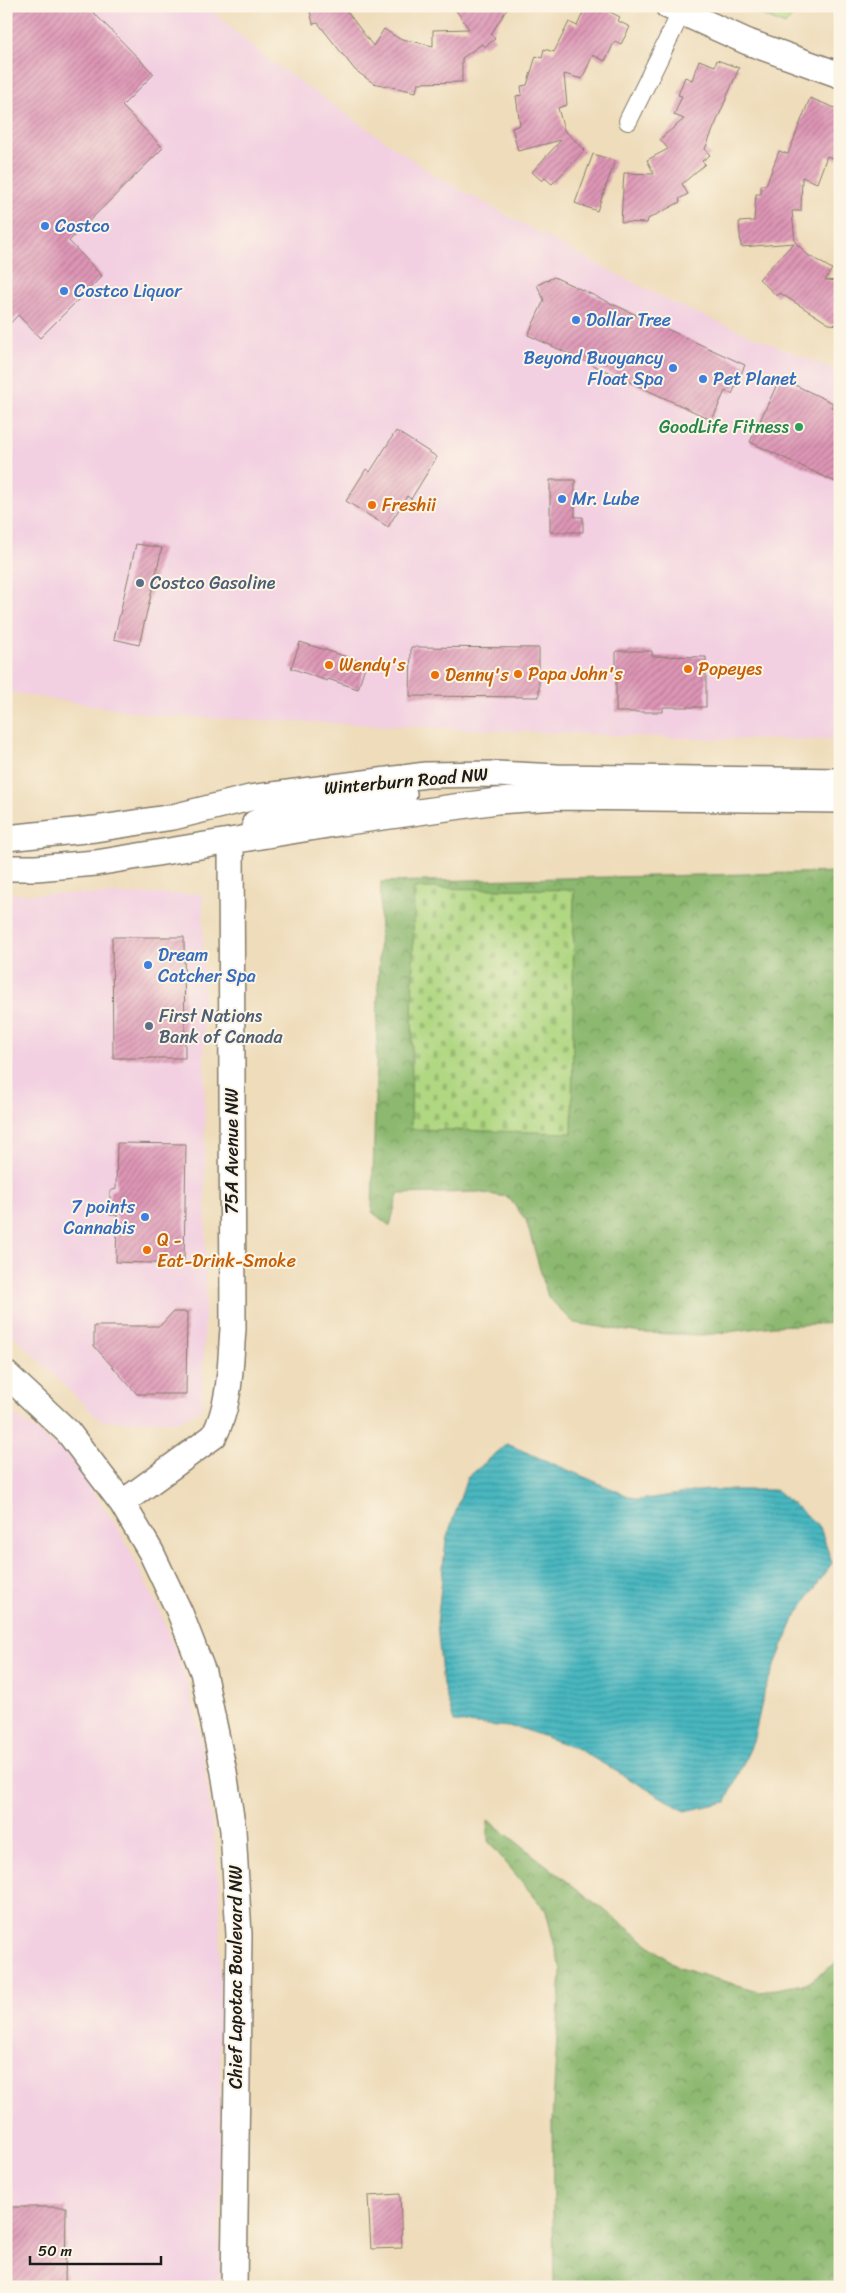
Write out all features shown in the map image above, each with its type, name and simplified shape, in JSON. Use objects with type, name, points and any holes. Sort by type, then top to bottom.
[{"type":"main road","points":[[675,10],[748,42],[840,75]]},
{"type":"main road","points":[[230,841],[255,822],[293,812],[439,788],[496,774]]},
{"type":"main road","name":"Winterburn Road NW","points":[[6,838],[95,829],[173,817],[250,798],[330,786],[426,776],[496,774],[557,777],[840,781]]},
{"type":"main road","name":"Winterburn Road NW","points":[[6,868],[36,868],[96,863],[428,809],[536,798],[840,800]]},
{"type":"main road","name":"75A Avenue NW","points":[[122,1503],[214,1436],[221,1423],[229,1389],[233,1329],[230,841]]},
{"type":"main road","name":"Chief Lapotac Boulevard NW","points":[[6,1374],[68,1432],[122,1503],[151,1552],[202,1672],[224,1772],[233,1830],[239,1934],[234,2287]]},
{"type":"street","points":[[628,121],[675,10]]},
{"type":"shaded area","points":[[6,6],[206,6],[266,58],[437,177],[578,254],[677,305],[840,372],[840,740],[702,739],[162,716],[6,692]]},
{"type":"shaded area","points":[[6,894],[203,894],[206,1291],[201,1410],[178,1421],[101,1421],[6,1328]]},
{"type":"shaded area","points":[[6,1408],[68,1455],[121,1533],[159,1609],[184,1673],[197,1721],[220,1885],[220,2287],[6,2287]]},
{"type":"green space","points":[[741,6],[800,6],[785,25]]},
{"type":"green space","points":[[840,872],[840,1323],[773,1326],[705,1335],[641,1333],[574,1323],[548,1297],[526,1220],[508,1197],[476,1192],[398,1194],[390,1226],[372,1212],[381,882]]},
{"type":"green space","points":[[414,888],[574,890],[572,1133],[411,1129]]},
{"type":"green space","points":[[488,1820],[679,1968],[761,1992],[808,1983],[840,1960],[840,2287],[554,2287],[552,2121],[561,1971],[546,1911],[488,1841]]},
{"type":"water","points":[[507,1444],[638,1500],[706,1490],[776,1490],[820,1527],[832,1563],[794,1619],[765,1689],[753,1742],[726,1802],[685,1811],[576,1748],[520,1728],[454,1722],[443,1685],[437,1624],[446,1540],[467,1478]]},
{"type":"building","name":"Costco","points":[[6,6],[87,6],[154,74],[122,106],[163,148],[69,241],[102,276],[40,338],[18,315],[6,328]]},
{"type":"building","points":[[309,6],[343,6],[373,46],[384,29],[398,38],[433,46],[433,30],[469,29],[453,6],[509,6],[491,34],[495,39],[484,47],[482,44],[462,58],[462,82],[418,83],[416,92],[373,83],[355,70],[318,23],[313,24]]},
{"type":"building","points":[[586,6],[598,6],[620,17],[618,21],[630,27],[621,44],[615,41],[605,61],[593,55],[582,79],[564,74],[567,105],[558,108],[564,130],[585,150],[552,184],[545,178],[542,181],[532,172],[561,140],[518,151],[512,128],[520,125],[516,96],[522,95],[521,86],[527,85],[536,56],[542,58],[544,49],[554,52],[569,22],[577,26]]},
{"type":"building","points":[[699,60],[715,66],[717,60],[739,68],[705,149],[710,155],[702,161],[705,164],[682,184],[688,194],[679,199],[680,202],[648,219],[647,223],[621,222],[624,173],[654,174],[647,160],[668,149],[660,139],[684,119],[674,115],[682,96],[678,95],[685,77],[692,80]]},
{"type":"building","points":[[810,98],[840,110],[840,153],[837,160],[827,156],[817,183],[802,177],[801,211],[792,211],[795,242],[808,255],[832,269],[825,280],[840,281],[840,325],[829,324],[780,293],[777,296],[759,279],[794,243],[741,247],[739,222],[754,221],[756,194],[761,194],[761,185],[766,185],[779,151],[788,154]]},
{"type":"building","points":[[593,154],[615,161],[597,211],[575,203]]},
{"type":"building","points":[[554,277],[745,365],[732,394],[725,391],[712,420],[528,335],[544,300],[537,285]]},
{"type":"building","name":"GoodLife Fitness","points":[[780,378],[833,403],[831,407],[840,411],[840,484],[750,442]]},
{"type":"building","points":[[396,431],[437,457],[411,499],[407,496],[388,527],[346,501],[366,469],[370,472]]},
{"type":"building","name":"Mr. Lube","points":[[550,480],[575,480],[575,517],[583,517],[583,532],[550,532]]},
{"type":"building","name":"Costco Gasoline","points":[[136,544],[162,548],[139,645],[114,639]]},
{"type":"building","name":"Wendy's","points":[[300,642],[366,663],[358,689],[328,679],[327,681],[291,668]]},
{"type":"building","points":[[411,647],[539,648],[539,697],[410,696]]},
{"type":"building","points":[[616,651],[652,651],[652,656],[706,657],[706,707],[663,707],[663,712],[616,712]]},
{"type":"building","points":[[112,937],[184,937],[185,1058],[113,1058]]},
{"type":"building","points":[[117,1143],[186,1144],[184,1264],[116,1262],[117,1215],[110,1215],[110,1191],[116,1189]]},
{"type":"building","points":[[173,1312],[187,1312],[186,1394],[137,1394],[94,1346],[94,1326],[160,1326]]},
{"type":"building","points":[[400,2194],[402,2248],[371,2249],[368,2196]]},
{"type":"building","points":[[6,2207],[66,2207],[65,2287],[6,2287]]},
{"type":"place","name":"Costco","points":[[45,226]]},
{"type":"place","name":"Costco Liquor","points":[[64,291]]},
{"type":"place","name":"Dollar Tree","points":[[576,320]]},
{"type":"place","name":"Beyond Buoyancy Float Spa","points":[[673,368]]},
{"type":"place","name":"Pet Planet","points":[[703,379]]},
{"type":"place","name":"GoodLife Fitness","points":[[799,427]]},
{"type":"place","name":"Mr. Lube","points":[[562,499]]},
{"type":"place","name":"Freshii","points":[[372,505]]},
{"type":"place","name":"Costco Gasoline","points":[[140,583]]},
{"type":"place","name":"Wendy's","points":[[329,665]]},
{"type":"place","name":"Popeyes","points":[[688,669]]},
{"type":"place","name":"Papa John's","points":[[518,674]]},
{"type":"place","name":"Denny's","points":[[435,675]]},
{"type":"place","name":"Dream Catcher Spa","points":[[148,965]]},
{"type":"place","name":"First Nations Bank of Canada","points":[[149,1026]]},
{"type":"place","name":"7 points Cannabis","points":[[145,1217]]},
{"type":"place","name":"Q - Eat-Drink-Smoke","points":[[147,1250]]}]
